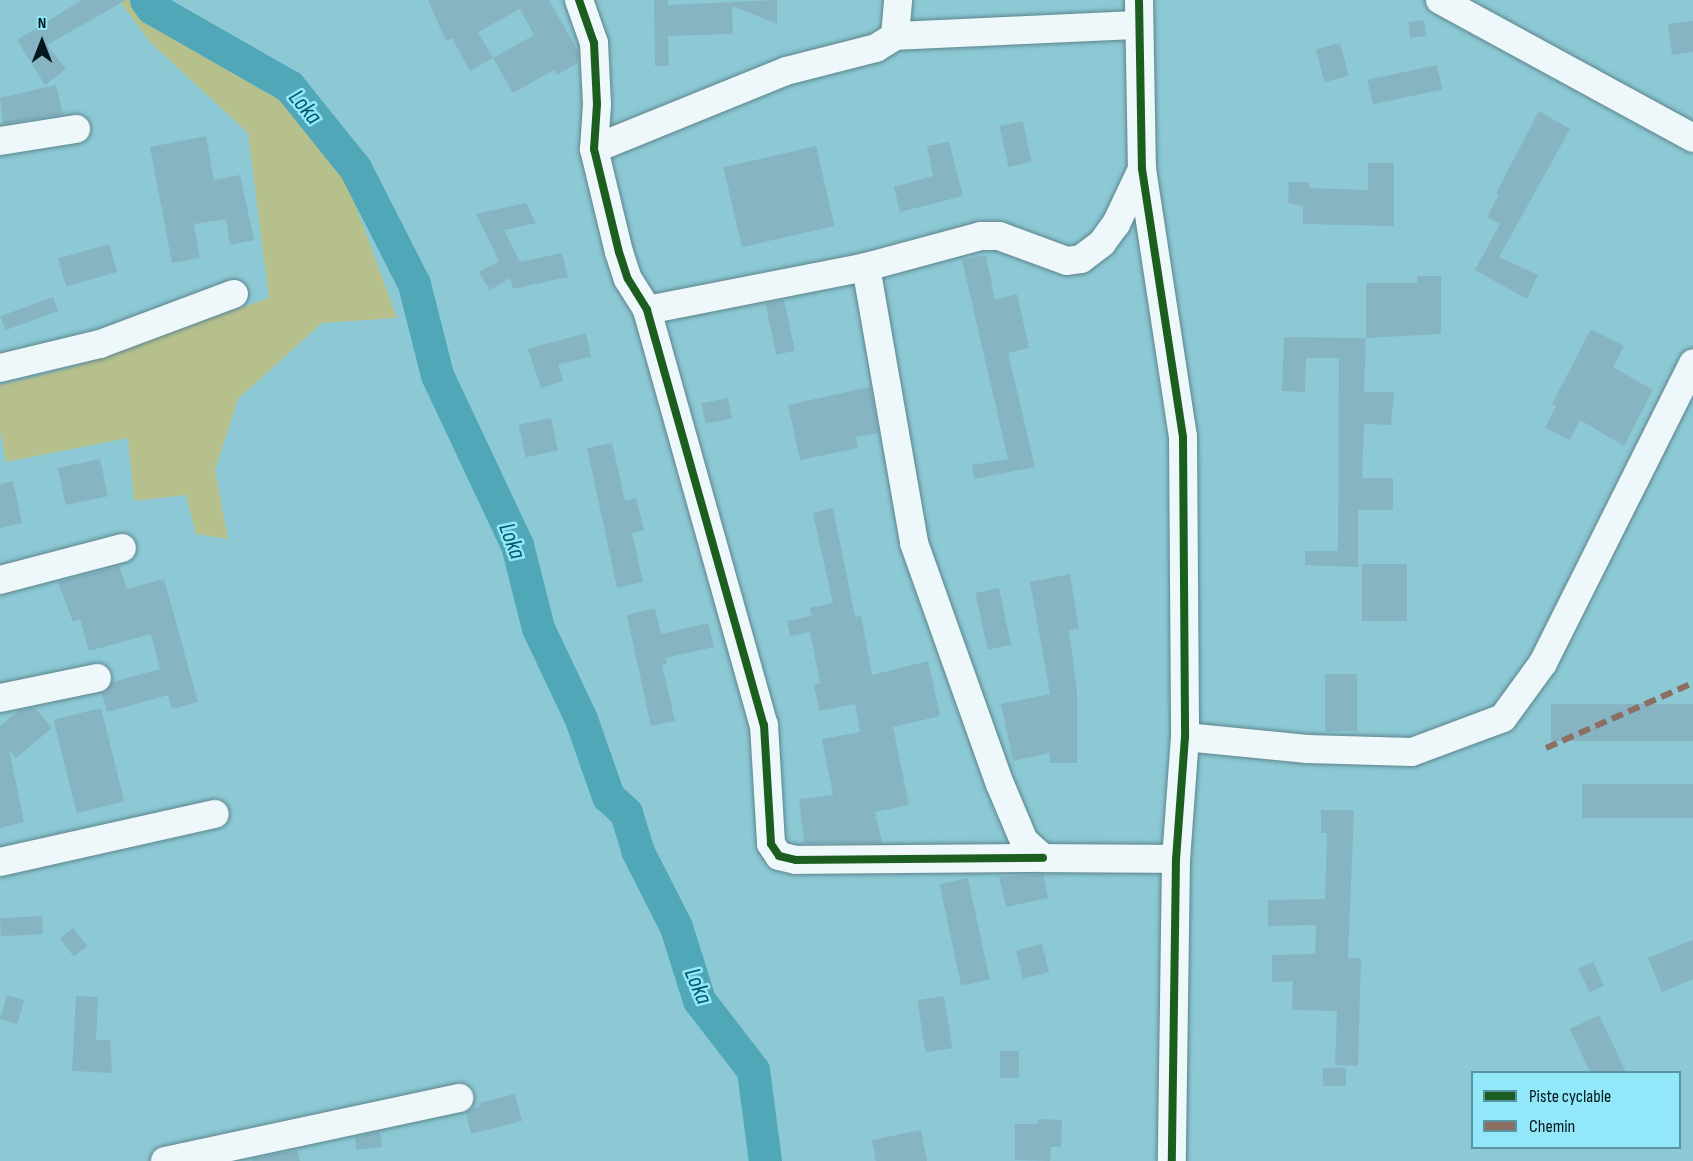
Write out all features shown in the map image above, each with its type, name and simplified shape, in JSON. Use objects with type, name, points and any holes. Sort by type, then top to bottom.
[{"type":"street","points":[[579,0],[594,43],[597,104],[594,149],[619,252],[628,279],[647,310],[764,725],[771,844],[779,856],[796,860],[1176,859]]},
{"type":"street","points":[[896,36],[898,0]]},
{"type":"street","points":[[1440,0],[1693,138]]},
{"type":"street","points":[[594,149],[786,70],[876,48],[896,36],[1138,13],[1142,169],[1183,437],[1185,737],[1176,859],[1172,1161]]},
{"type":"street","points":[[0,141],[76,129]]},
{"type":"street","points":[[647,310],[866,267],[981,236],[999,236],[1066,261],[1081,259],[1102,243],[1116,224],[1142,169]]},
{"type":"street","points":[[866,267],[914,543],[1000,784],[1024,842],[1043,858]]},
{"type":"street","points":[[0,368],[100,344],[234,294]]},
{"type":"street","points":[[1185,737],[1307,749],[1412,752],[1503,718],[1543,663],[1693,364]]},
{"type":"street","points":[[0,580],[122,548]]},
{"type":"street","points":[[0,698],[97,678]]},
{"type":"street","points":[[0,862],[215,814]]},
{"type":"street","points":[[165,1161],[459,1098]]},
{"type":"green space","points":[[119,0],[165,0],[267,70],[347,182],[397,318],[322,323],[238,399],[215,470],[228,539],[196,534],[186,495],[134,501],[128,438],[6,462],[0,430],[0,385],[70,368],[269,298],[248,133],[150,42]]},
{"type":"building","points":[[82,0],[126,0],[47,45],[66,69],[45,85],[17,40]]},
{"type":"building","points":[[428,0],[549,0],[578,51],[578,63],[557,75],[554,70],[513,93],[493,58],[470,71],[452,38],[446,41]],"holes":[[[520,9],[534,35],[493,58],[478,32]]]},
{"type":"building","points":[[654,0],[668,0],[668,5],[777,0],[777,24],[732,6],[733,34],[668,36],[669,66],[655,66]]},
{"type":"building","points":[[1424,20],[1426,36],[1410,38],[1408,22]]},
{"type":"building","points":[[1693,21],[1693,52],[1672,55],[1668,24]]},
{"type":"building","points":[[1340,43],[1349,76],[1325,82],[1316,49]]},
{"type":"building","points":[[1437,65],[1442,89],[1373,104],[1368,80]]},
{"type":"building","points":[[56,85],[63,114],[3,124],[0,98]]},
{"type":"building","points":[[1539,111],[1570,129],[1499,257],[1538,275],[1527,299],[1475,270],[1500,224],[1487,217],[1499,194],[1496,193]]},
{"type":"building","points":[[1023,121],[1032,162],[1008,167],[1000,126]]},
{"type":"building","points":[[206,136],[214,180],[240,175],[254,240],[230,245],[226,219],[194,224],[200,258],[172,263],[150,147]]},
{"type":"building","points":[[949,142],[963,196],[900,212],[894,187],[933,176],[927,146]]},
{"type":"building","points":[[816,146],[834,226],[742,247],[723,167]]},
{"type":"building","points":[[1368,163],[1394,163],[1394,226],[1303,224],[1303,206],[1288,203],[1289,182],[1309,182],[1309,188],[1368,190]]},
{"type":"building","points":[[526,203],[536,223],[504,230],[520,262],[562,253],[568,277],[513,289],[510,278],[490,290],[479,272],[499,261],[476,214]]},
{"type":"building","points":[[109,244],[117,272],[66,286],[58,259]]},
{"type":"building","points":[[986,255],[995,300],[1017,294],[1029,348],[1008,353],[1035,467],[974,479],[972,465],[1008,459],[962,260]]},
{"type":"building","points":[[1417,276],[1441,276],[1441,334],[1366,338],[1366,283],[1417,283]]},
{"type":"building","points":[[53,297],[58,311],[6,330],[0,316]]},
{"type":"building","points":[[784,300],[795,351],[776,355],[765,304]]},
{"type":"building","points":[[1591,329],[1624,346],[1613,367],[1653,390],[1624,446],[1580,420],[1570,440],[1545,428],[1556,406],[1552,404]]},
{"type":"building","points":[[586,333],[591,357],[558,364],[563,381],[541,388],[528,349]]},
{"type":"building","points":[[1284,337],[1366,338],[1364,392],[1394,392],[1391,425],[1364,424],[1362,478],[1393,478],[1393,510],[1358,510],[1358,567],[1305,565],[1305,551],[1338,551],[1339,358],[1306,358],[1305,392],[1282,391]]},
{"type":"building","points":[[870,387],[878,433],[856,437],[858,448],[800,460],[788,405]]},
{"type":"building","points":[[728,398],[732,419],[706,424],[701,403]]},
{"type":"building","points":[[551,418],[558,450],[526,457],[519,425]]},
{"type":"building","points":[[612,443],[625,501],[636,498],[644,530],[632,533],[643,582],[617,588],[587,448]]},
{"type":"building","points":[[100,459],[108,496],[66,505],[58,468]]},
{"type":"building","points":[[13,481],[22,523],[0,528],[0,484]]},
{"type":"building","points":[[833,508],[855,617],[861,616],[872,675],[928,661],[940,716],[893,727],[909,805],[875,812],[882,842],[878,843],[804,843],[799,799],[833,795],[822,739],[860,732],[855,704],[819,711],[814,685],[820,683],[810,632],[790,636],[787,621],[812,616],[810,608],[833,603],[813,513]]},
{"type":"building","points":[[1362,564],[1407,564],[1407,621],[1362,621]]},
{"type":"building","points":[[119,566],[127,589],[164,579],[198,702],[172,709],[168,695],[107,712],[102,694],[113,682],[160,669],[151,634],[89,651],[80,619],[73,622],[58,582]]},
{"type":"building","points":[[1070,574],[1079,629],[1069,630],[1077,692],[1077,763],[1050,763],[1050,753],[1013,761],[1001,704],[1050,694],[1030,582]]},
{"type":"building","points":[[999,588],[1011,645],[988,650],[976,593]]},
{"type":"building","points":[[655,608],[661,634],[708,623],[714,647],[665,658],[667,664],[662,665],[675,721],[651,726],[627,615]]},
{"type":"building","points":[[1325,674],[1357,674],[1357,731],[1325,731]]},
{"type":"building","points":[[1551,704],[1693,704],[1693,741],[1551,741]]},
{"type":"building","points":[[35,708],[52,728],[16,758],[9,749],[24,822],[0,828],[0,726],[18,711]]},
{"type":"building","points":[[101,708],[124,801],[77,813],[53,720]]},
{"type":"building","points":[[1582,784],[1693,784],[1693,818],[1582,818]]},
{"type":"building","points":[[1321,810],[1354,810],[1348,958],[1361,958],[1358,1066],[1335,1065],[1337,1011],[1292,1010],[1293,981],[1272,982],[1272,955],[1315,954],[1316,925],[1268,926],[1268,900],[1325,899],[1327,833],[1321,833]]},
{"type":"building","points":[[1043,874],[1048,898],[1006,907],[999,877]]},
{"type":"building","points":[[968,878],[990,980],[961,986],[940,884]]},
{"type":"building","points":[[42,916],[43,934],[1,936],[0,918]]},
{"type":"building","points":[[73,928],[87,946],[74,957],[60,938]]},
{"type":"building","points":[[1693,940],[1693,979],[1662,992],[1648,958]]},
{"type":"building","points":[[1042,944],[1049,972],[1023,979],[1016,951]]},
{"type":"building","points":[[1593,962],[1604,986],[1589,992],[1578,969]]},
{"type":"building","points":[[7,995],[24,1000],[17,1024],[0,1019]]},
{"type":"building","points":[[76,996],[98,997],[96,1040],[110,1040],[112,1073],[72,1071]]},
{"type":"building","points":[[944,996],[952,1048],[926,1053],[917,1000]]},
{"type":"building","points":[[1599,1015],[1626,1071],[1590,1071],[1570,1029]]},
{"type":"building","points":[[1000,1051],[1019,1051],[1019,1078],[1000,1078]]},
{"type":"building","points":[[1323,1068],[1346,1068],[1346,1086],[1323,1086]]},
{"type":"building","points":[[515,1094],[522,1121],[471,1134],[466,1112],[480,1106],[479,1103]]},
{"type":"building","points":[[1038,1119],[1062,1120],[1061,1147],[1051,1147],[1050,1161],[1015,1160],[1015,1124],[1038,1124]]},
{"type":"building","points":[[921,1130],[927,1161],[876,1161],[872,1140]]},
{"type":"building","points":[[380,1132],[382,1147],[356,1150],[355,1137]]},
{"type":"building","points":[[297,1150],[300,1161],[252,1161],[252,1159]]},
{"type":"waterway","name":"Loka","points":[[146,0],[152,8],[289,86],[355,168],[414,284],[437,375],[517,545],[538,628],[581,719],[608,796],[626,813],[637,850],[676,927],[699,1000],[753,1070],[765,1161]]},
{"type":"marked path","points":[[1546,748],[1693,683]]},
{"type":"cycle path","points":[[579,0],[594,43],[597,104],[594,149],[619,252],[628,279],[647,310],[764,725],[771,844],[779,856],[796,860],[1043,858]]},
{"type":"cycle path","points":[[1139,0],[1142,169],[1183,437],[1185,737],[1176,859],[1172,1161]]}]
